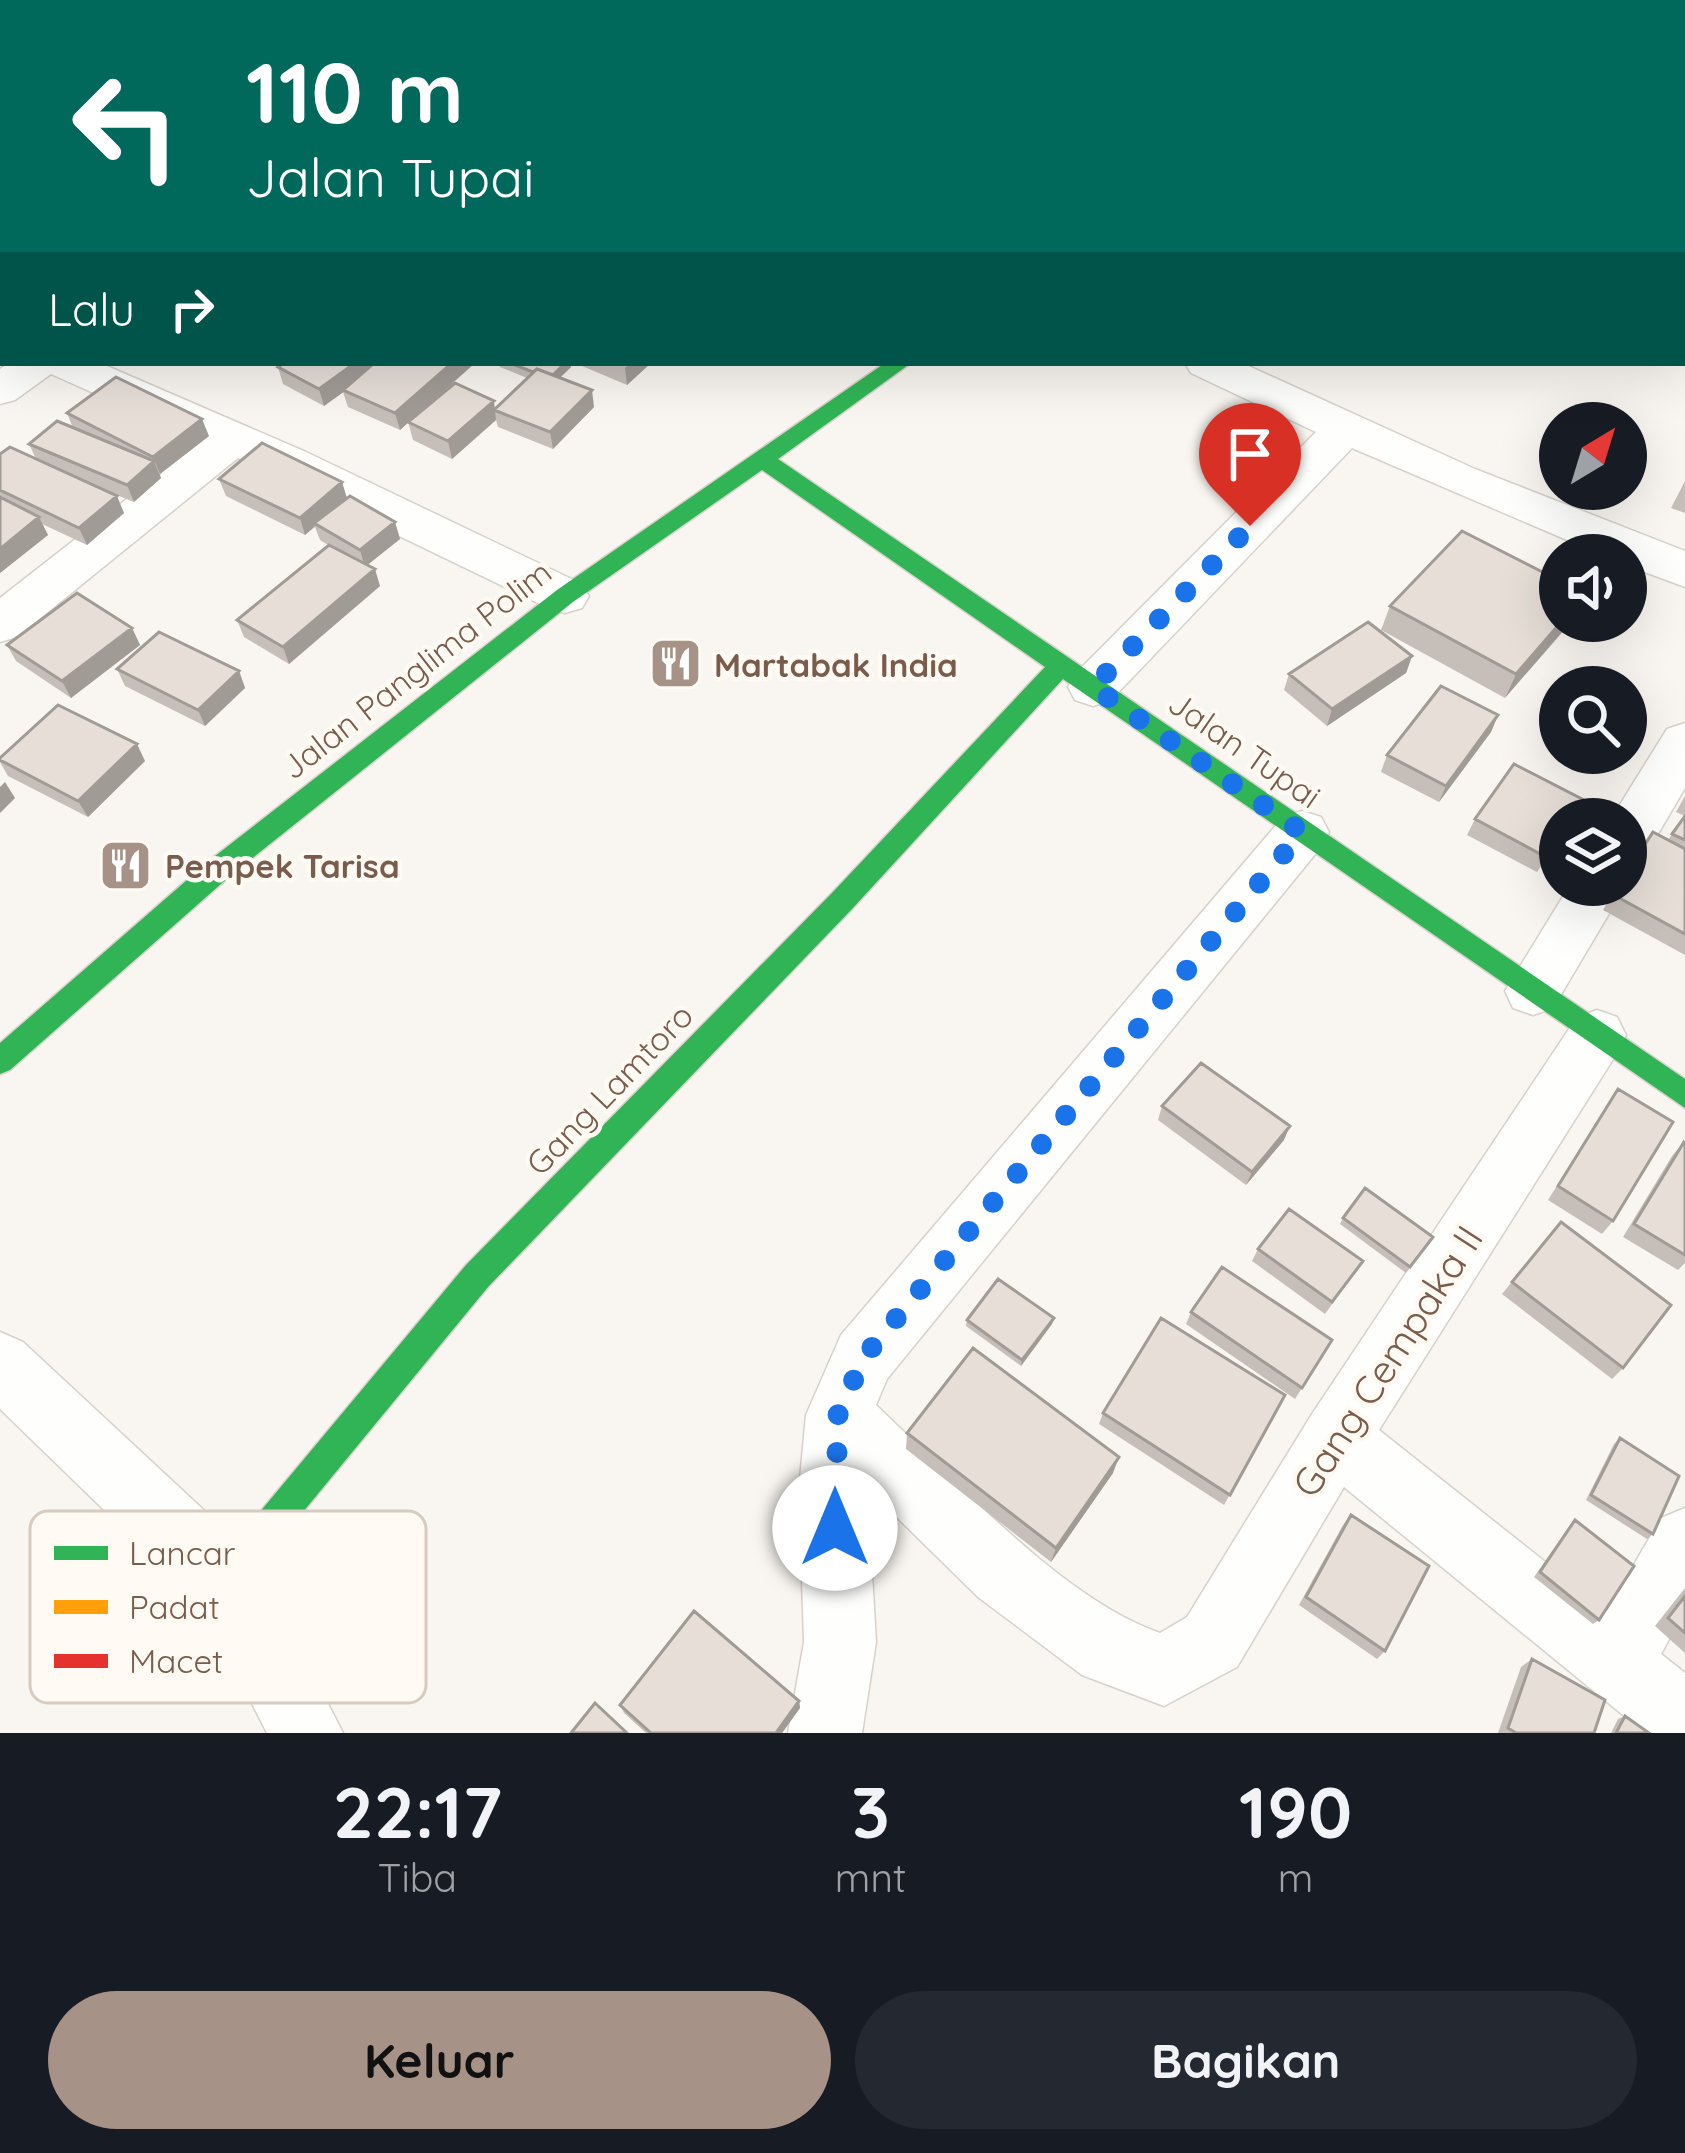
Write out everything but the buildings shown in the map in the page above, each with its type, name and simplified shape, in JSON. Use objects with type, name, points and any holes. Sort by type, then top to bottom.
[{"type":"street","points":[[0,389],[34,366]]},
{"type":"street","points":[[69,366],[565,596]]},
{"type":"street","name":"Jalan Panglima Polim","points":[[8,1042],[565,596],[896,366]]},
{"type":"street","points":[[1212,366],[1344,430],[1685,570]]},
{"type":"street","points":[[1077,676],[1344,430]]},
{"type":"street","points":[[0,624],[233,439]]},
{"type":"street","name":"Jalan Tupai","points":[[765,461],[1685,1096]]},
{"type":"street","name":"Gang Lamtoro","points":[[282,1511],[477,1276],[842,901],[1077,676]]},
{"type":"street","points":[[1647,806],[1685,743]]},
{"type":"street","points":[[825,1733],[840,1642],[833,1489],[838,1415],[864,1357],[1302,832]]},
{"type":"street","points":[[1533,991],[1586,906]]},
{"type":"street","name":"Gang Cempaka II","points":[[838,1415],[1003,1572],[1107,1650],[1164,1670],[1212,1642],[1336,1438],[1598,1035]]},
{"type":"street","points":[[0,1364],[155,1511]]},
{"type":"street","points":[[1336,1438],[1685,1719]]},
{"type":"street","points":[[1616,1664],[1685,1542]]},
{"type":"street","points":[[290,1703],[306,1733]]},
{"type":"traffic: fast","points":[[0,1061],[220,868],[565,596],[896,366]]},
{"type":"traffic: fast","points":[[765,461],[1685,1095]]},
{"type":"traffic: fast","points":[[282,1511],[477,1276],[842,901],[1061,666]]},
{"type":"place","name":"Martabak India","points":[[675,664]]},
{"type":"place","name":"Pempek Tarisa","points":[[126,865]]},
{"type":"route","points":[[835,1528],[838,1415],[864,1357],[1302,832],[1093,687],[1250,526]]}]
